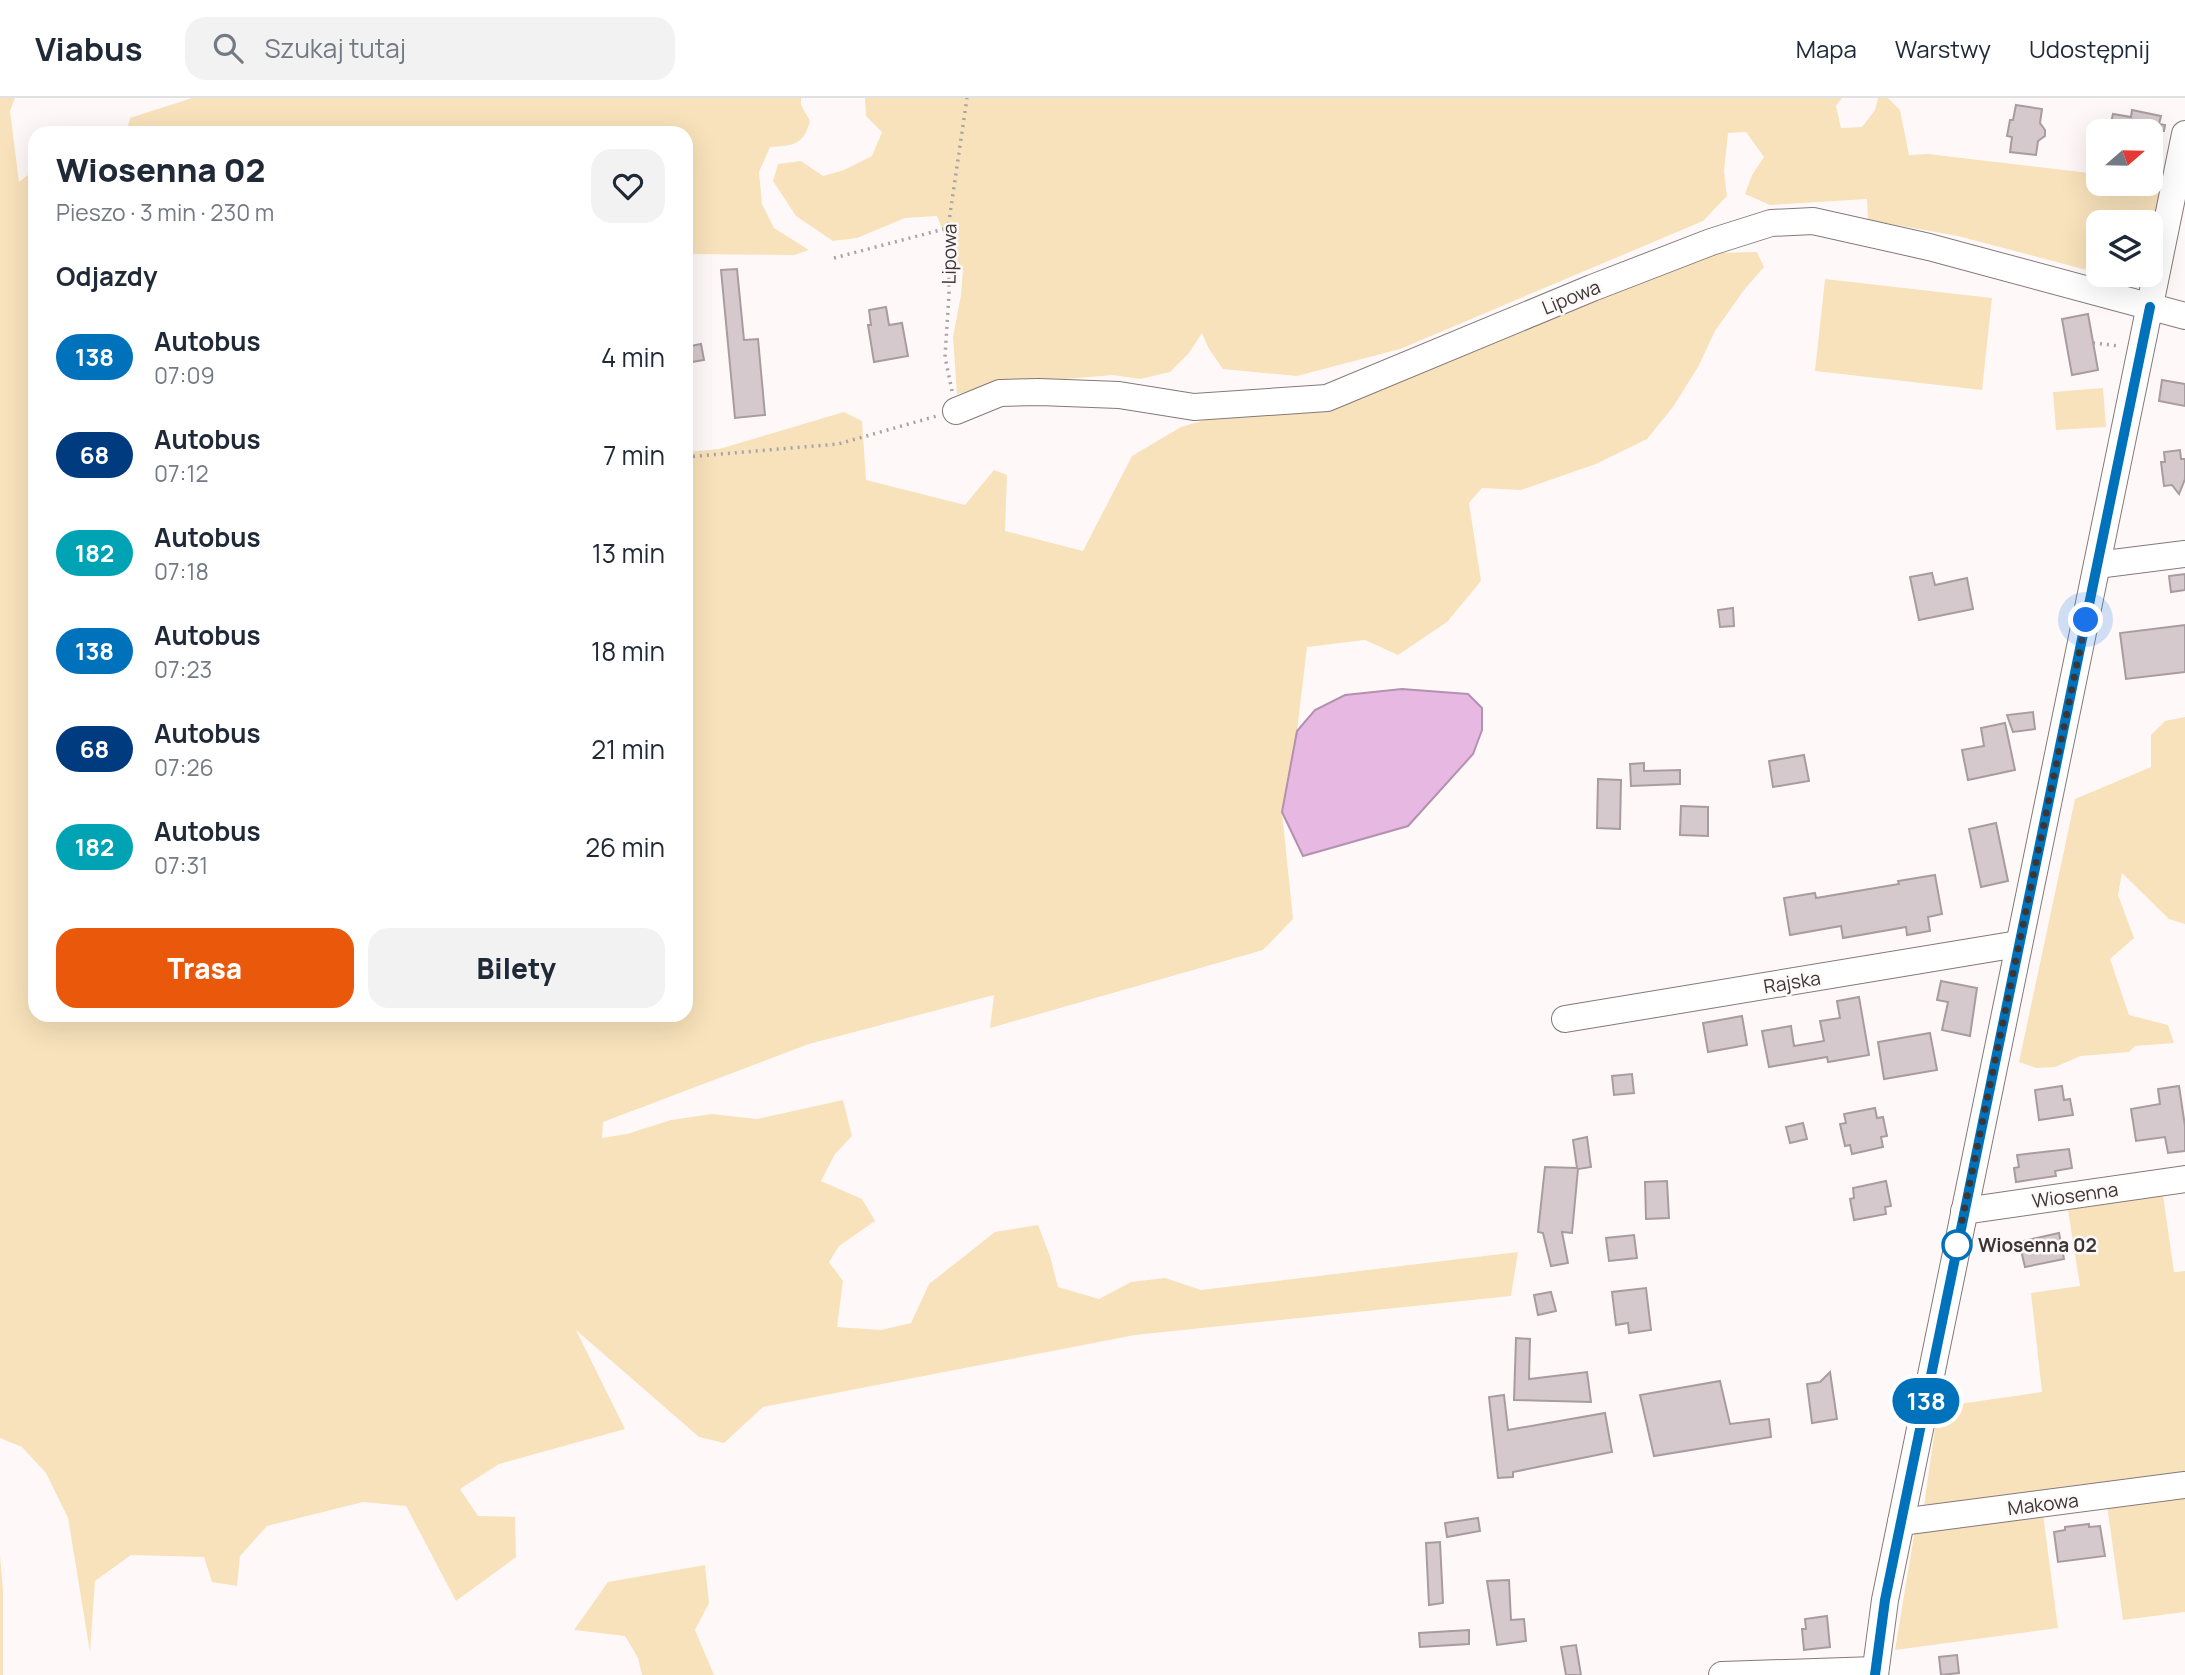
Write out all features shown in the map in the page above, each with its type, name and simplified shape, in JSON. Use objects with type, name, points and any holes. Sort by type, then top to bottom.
[{"type":"street","points":[[1722,1675],[1875,1672],[1885,1600],[2185,134]]},
{"type":"street","name":"Lipowa","points":[[956,411],[1000,393],[1026,392],[1119,395],[1194,407],[1326,398],[1604,284],[1711,242],[1771,223],[1813,221],[1929,247],[2185,316]]},
{"type":"street","points":[[2097,565],[2185,554]]},
{"type":"street","name":"Rajska","points":[[1565,1019],[2018,944]]},
{"type":"street","name":"Wiosenna","points":[[1964,1211],[2185,1179]]},
{"type":"street","name":"Makowa","points":[[1901,1522],[2185,1485]]},
{"type":"path","name":"Lipowa","points":[[956,411],[945,358],[949,294],[948,228],[967,98]]},
{"type":"path","points":[[835,258],[948,228]]},
{"type":"path","points":[[2093,343],[2129,347]]},
{"type":"path","points":[[693,456],[838,444],[956,411]]},
{"type":"shaded area","points":[[0,98],[15,98],[10,111],[19,182],[28,175],[28,1022],[693,1022],[693,451],[719,449],[844,412],[862,421],[866,480],[965,505],[994,470],[1007,475],[1005,531],[1083,551],[1132,456],[1181,427],[1223,415],[1333,409],[1713,253],[1757,252],[1764,267],[1715,331],[1698,367],[1673,407],[1647,439],[1596,464],[1521,490],[1482,488],[1469,503],[1481,581],[1447,622],[1398,655],[1365,640],[1307,647],[1297,731],[1282,812],[1293,919],[1263,950],[990,1028],[994,995],[809,1044],[603,1122],[602,1138],[627,1134],[671,1120],[712,1114],[757,1119],[843,1100],[852,1136],[835,1154],[821,1181],[862,1199],[875,1221],[839,1246],[829,1262],[843,1281],[837,1327],[881,1330],[911,1323],[929,1284],[995,1232],[1038,1225],[1058,1287],[1099,1299],[1131,1282],[1165,1278],[1201,1290],[1518,1252],[1511,1296],[1135,1335],[763,1407],[724,1443],[699,1437],[576,1330],[625,1429],[499,1464],[460,1489],[478,1516],[515,1517],[516,1557],[456,1601],[406,1506],[363,1502],[267,1526],[240,1556],[237,1586],[212,1582],[204,1557],[131,1555],[95,1581],[90,1652],[68,1518],[46,1473],[22,1447],[0,1438]]},
{"type":"shaded area","points":[[192,98],[801,98],[801,105],[810,121],[804,135],[801,140],[791,145],[770,147],[759,172],[762,204],[774,228],[809,250],[794,255],[693,254],[693,126],[128,126],[130,118]]},
{"type":"shaded area","points":[[865,98],[1842,98],[1836,106],[1841,128],[1862,127],[1875,110],[1878,98],[1888,98],[1900,110],[1909,155],[1928,154],[2086,173],[2086,196],[2163,196],[2163,183],[2166,184],[2160,210],[2086,210],[2086,270],[1958,236],[1868,220],[1867,199],[1770,205],[1745,194],[1752,175],[1764,157],[1746,132],[1728,133],[1724,171],[1727,196],[1703,221],[1400,349],[1297,376],[1223,369],[1202,333],[1189,353],[1170,372],[1140,379],[1113,375],[994,385],[957,394],[953,337],[963,269],[952,254],[937,216],[905,218],[857,238],[833,241],[796,216],[773,181],[778,164],[801,161],[823,176],[844,170],[872,156],[882,132],[866,116]]},
{"type":"shaded area","points":[[1825,279],[1992,298],[1982,390],[1815,371]]},
{"type":"shaded area","points":[[2103,388],[2106,427],[2056,430],[2053,392]]},
{"type":"shaded area","points":[[1402,689],[1468,694],[1482,708],[1482,730],[1473,754],[1408,826],[1303,856],[1282,812],[1297,731],[1315,710],[1345,695]]},
{"type":"shaded area","points":[[2185,717],[2185,924],[2169,919],[2122,873],[2118,895],[2134,938],[2110,959],[2129,1015],[2168,1025],[2174,1043],[2135,1046],[2129,1052],[2081,1056],[2055,1067],[2036,1068],[2019,1062],[2075,799],[2151,767],[2151,735],[2165,721]]},
{"type":"shaded area","points":[[2163,1195],[2174,1272],[2185,1271],[2185,1472],[1924,1506],[1938,1407],[2042,1392],[2031,1293],[2080,1286],[2068,1210]]},
{"type":"shaded area","points":[[2185,1494],[2185,1612],[2123,1620],[2107,1505]]},
{"type":"shaded area","points":[[2043,1514],[2058,1628],[1895,1650],[1915,1529]]},
{"type":"shaded area","points":[[0,1555],[3,1590],[3,1675],[0,1675]]},
{"type":"shaded area","points":[[705,1565],[709,1603],[695,1630],[714,1675],[642,1675],[638,1658],[625,1636],[574,1630],[608,1582]]},
{"type":"building","points":[[2016,105],[2042,109],[2040,123],[2045,130],[2045,136],[2038,141],[2036,155],[2010,152],[2012,137],[2007,136]]},
{"type":"building","points":[[2132,110],[2161,116],[2160,119],[2112,119],[2113,114],[2131,117]]},
{"type":"building","points":[[737,269],[744,340],[758,339],[765,415],[735,418],[721,270]]},
{"type":"building","points":[[886,307],[889,325],[902,323],[908,356],[874,362],[868,325],[871,325],[869,310]]},
{"type":"building","points":[[2088,314],[2098,370],[2072,375],[2062,319]]},
{"type":"building","points":[[701,344],[704,360],[693,362],[693,346]]},
{"type":"building","points":[[2162,380],[2185,384],[2185,406],[2159,401]]},
{"type":"building","points":[[2180,450],[2181,459],[2185,459],[2185,479],[2179,494],[2172,485],[2164,486],[2161,462],[2165,462],[2164,452]]},
{"type":"building","points":[[1932,573],[1935,585],[1967,578],[1973,609],[1919,620],[1910,577]]},
{"type":"building","points":[[2185,574],[2185,590],[2171,592],[2169,576]]},
{"type":"building","points":[[1733,608],[1734,626],[1720,627],[1718,610]]},
{"type":"building","points":[[2185,625],[2185,672],[2126,679],[2120,633]]},
{"type":"building","points":[[2033,712],[2035,729],[2013,732],[2007,715]]},
{"type":"building","points":[[2005,723],[2015,770],[1968,780],[1962,750],[1984,746],[1981,728]]},
{"type":"building","points":[[1804,755],[1809,781],[1773,787],[1769,761]]},
{"type":"building","points":[[1644,763],[1644,771],[1680,770],[1680,784],[1631,786],[1630,764]]},
{"type":"building","points":[[1598,779],[1621,780],[1620,829],[1597,828]]},
{"type":"building","points":[[1681,806],[1708,807],[1708,836],[1680,835]]},
{"type":"building","points":[[1996,823],[2008,881],[1981,887],[1969,829]]},
{"type":"building","points":[[1935,875],[1942,914],[1928,917],[1930,931],[1907,935],[1906,927],[1843,938],[1841,926],[1790,935],[1784,898],[1815,893],[1816,898]]},
{"type":"building","points":[[1941,981],[1977,988],[1970,1036],[1942,1030],[1948,1002],[1937,1000]]},
{"type":"building","points":[[1859,997],[1869,1055],[1828,1062],[1827,1057],[1769,1067],[1762,1031],[1791,1026],[1794,1046],[1824,1041],[1820,1021],[1840,1018],[1837,1001]]},
{"type":"building","points":[[1742,1016],[1747,1045],[1708,1052],[1703,1023]]},
{"type":"building","points":[[1930,1033],[1937,1070],[1884,1079],[1878,1042]]},
{"type":"building","points":[[1632,1074],[1634,1093],[1614,1095],[1612,1076]]},
{"type":"building","points":[[2062,1086],[2064,1100],[2070,1099],[2073,1115],[2039,1120],[2035,1090]]},
{"type":"building","points":[[2179,1086],[2185,1126],[2185,1151],[2168,1153],[2165,1137],[2136,1141],[2131,1109],[2160,1104],[2158,1089]]},
{"type":"building","points":[[1875,1108],[1877,1118],[1883,1117],[1887,1136],[1881,1137],[1883,1147],[1852,1154],[1850,1145],[1845,1146],[1840,1124],[1846,1123],[1844,1114]]},
{"type":"building","points":[[1803,1123],[1807,1139],[1790,1143],[1786,1127]]},
{"type":"building","points":[[1587,1137],[1591,1167],[1578,1169],[1572,1233],[1562,1232],[1568,1263],[1551,1266],[1543,1233],[1538,1232],[1545,1167],[1577,1168],[1573,1140]]},
{"type":"building","points":[[2069,1149],[2072,1168],[2055,1171],[2056,1176],[2016,1182],[2014,1168],[2019,1167],[2017,1155]]},
{"type":"building","points":[[1667,1181],[1669,1218],[1646,1219],[1645,1182]]},
{"type":"building","points":[[1886,1181],[1891,1206],[1885,1207],[1886,1214],[1854,1220],[1850,1199],[1854,1198],[1853,1188]]},
{"type":"building","points":[[2059,1233],[2064,1259],[2025,1267],[2019,1242]]},
{"type":"building","points":[[1634,1235],[1637,1258],[1609,1261],[1606,1238]]},
{"type":"building","points":[[1646,1288],[1651,1330],[1629,1333],[1628,1323],[1616,1325],[1612,1292]]},
{"type":"building","points":[[1551,1292],[1556,1311],[1538,1315],[1534,1295]]},
{"type":"building","points":[[1516,1338],[1530,1339],[1529,1379],[1587,1372],[1591,1402],[1514,1400]]},
{"type":"building","points":[[1830,1372],[1837,1419],[1812,1423],[1807,1384],[1820,1382]]},
{"type":"building","points":[[1720,1381],[1730,1424],[1769,1419],[1771,1437],[1654,1456],[1640,1395]]},
{"type":"building","points":[[1504,1395],[1508,1430],[1605,1413],[1612,1452],[1513,1472],[1513,1477],[1498,1478],[1489,1397]]},
{"type":"building","points":[[1478,1518],[1480,1531],[1447,1537],[1445,1523]]},
{"type":"building","points":[[2089,1524],[2089,1527],[2100,1526],[2105,1556],[2058,1562],[2054,1532],[2065,1530],[2065,1527]]},
{"type":"building","points":[[1440,1542],[1443,1603],[1429,1605],[1426,1543]]},
{"type":"building","points":[[1509,1580],[1511,1620],[1524,1619],[1526,1641],[1497,1645],[1487,1581]]},
{"type":"building","points":[[1827,1616],[1830,1647],[1804,1650],[1802,1629],[1806,1629],[1805,1619]]},
{"type":"building","points":[[1469,1630],[1469,1644],[1420,1647],[1419,1633]]},
{"type":"building","points":[[1576,1645],[1581,1675],[1566,1675],[1561,1647]]},
{"type":"building","points":[[1957,1655],[1959,1673],[1941,1675],[1939,1657]]},
{"type":"bus line","name":"138","points":[[1875,1675],[1885,1600],[2150,307]]},
{"type":"place","name":"Wiosenna 02","points":[[1957,1245]]},
{"type":"route","points":[[1957,1245],[2086,620]]}]
